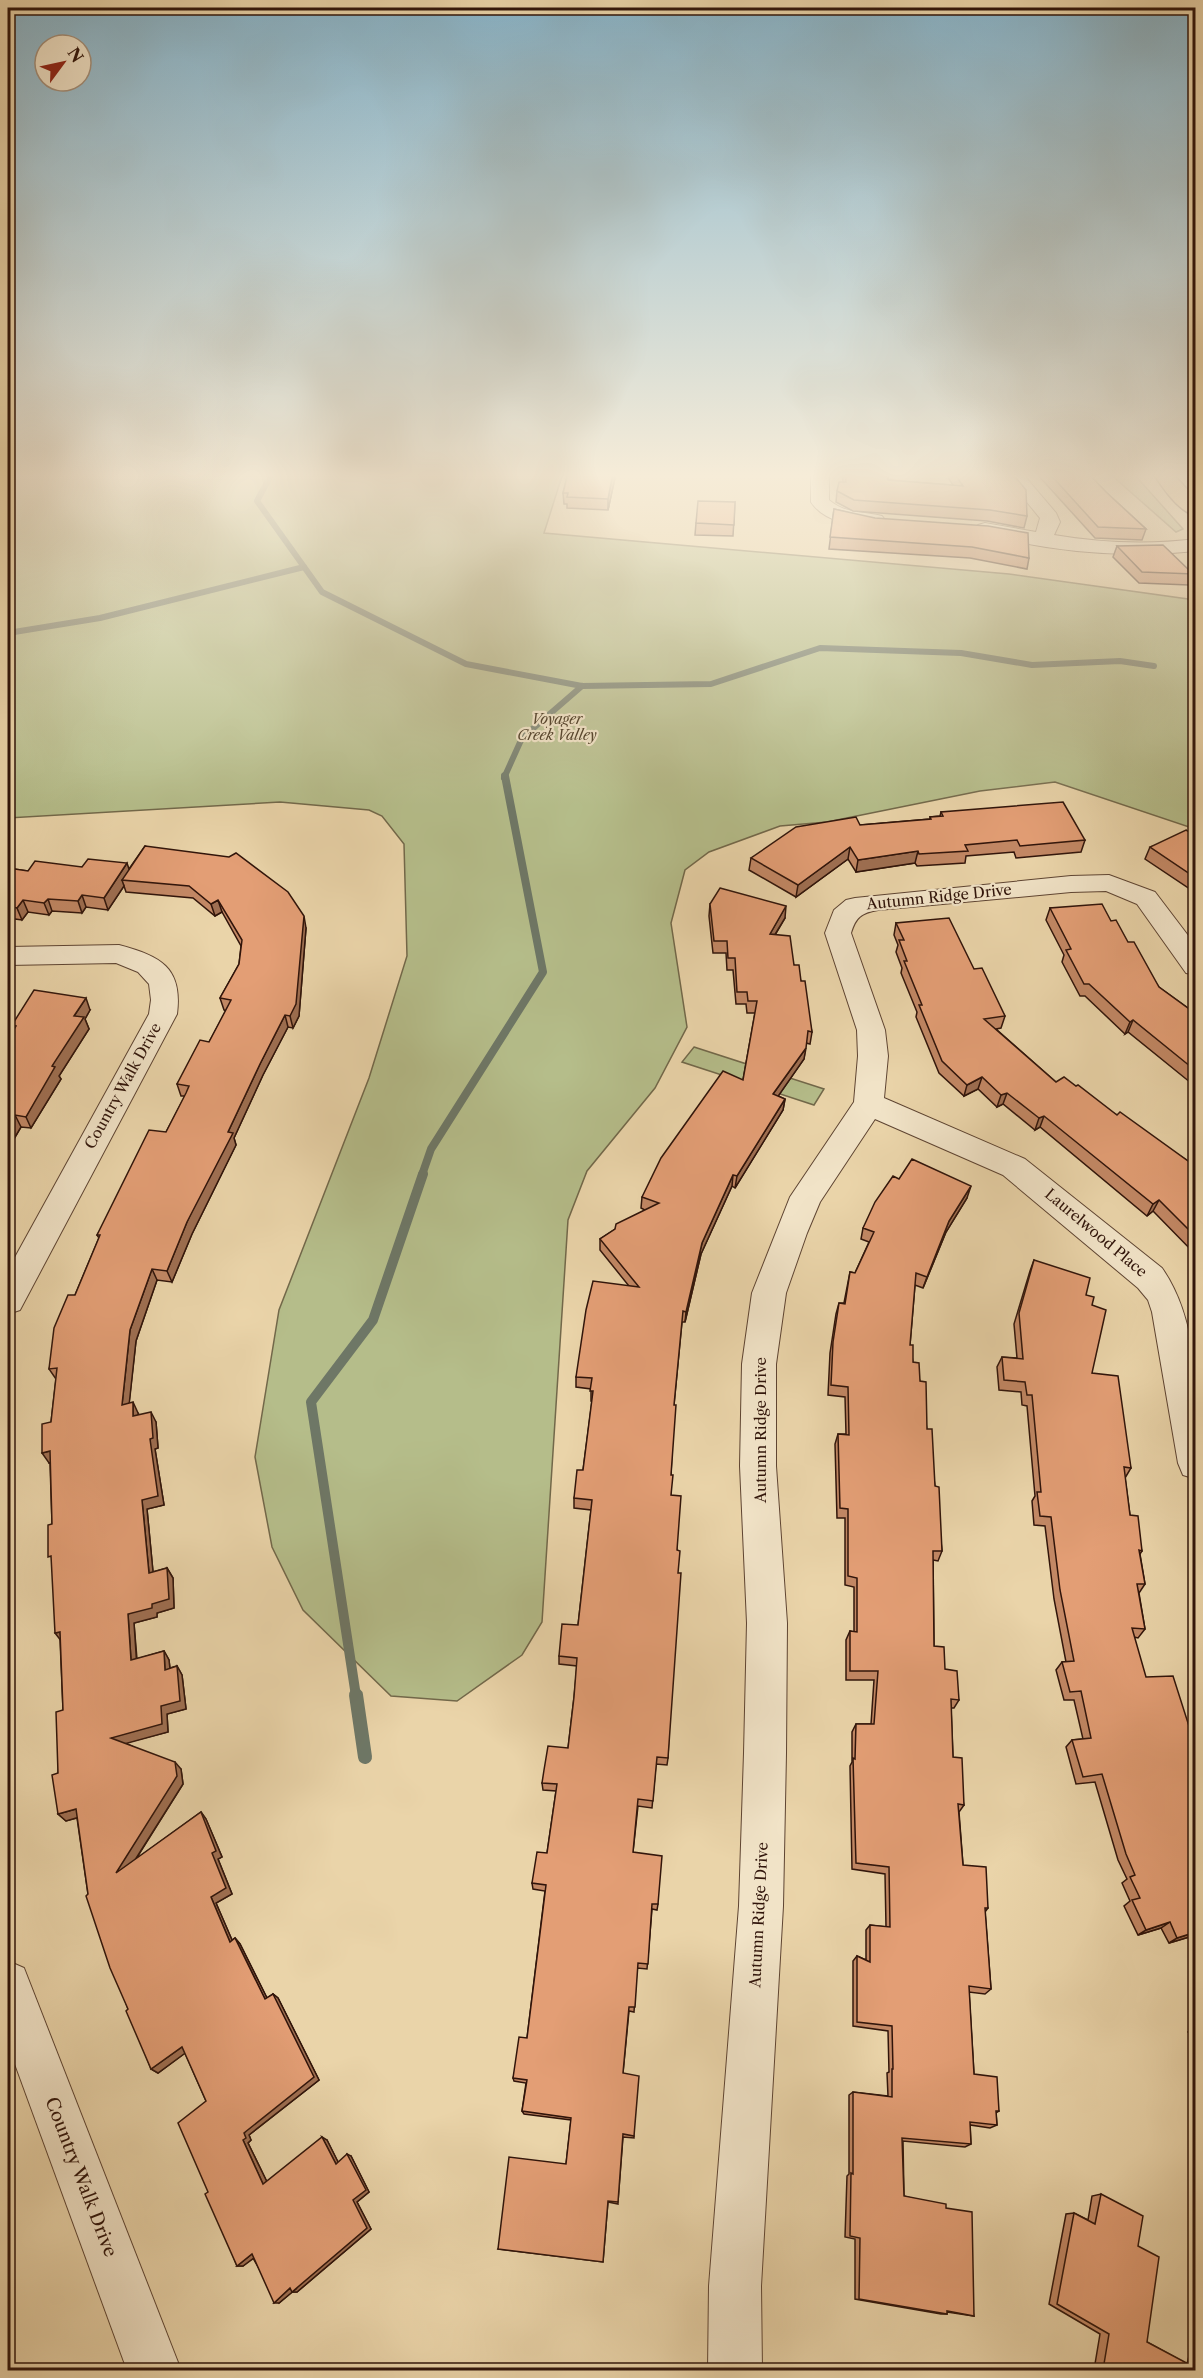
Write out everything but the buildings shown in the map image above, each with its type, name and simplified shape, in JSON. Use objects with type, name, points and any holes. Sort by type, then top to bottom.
[{"type":"street","name":"Autumn Ridge Drive","points":[[735,2370],[735,2286],[761,1906],[765,1753],[767,1623],[758,1466],[759,1364],[769,1293],[790,1233],[806,1197],[869,1104],[873,1056],[871,1030],[838,933],[843,916],[855,906],[878,902],[1061,885],[1109,883],[1146,898],[1196,966]]},
{"type":"street","name":"Country Walk Drive","points":[[8,956],[119,954],[148,965],[163,981],[165,1000],[163,1014],[8,1300]]},
{"type":"street","name":"Laurelwood Place","points":[[869,1104],[1014,1167],[1136,1264],[1150,1278],[1162,1294],[1169,1312],[1196,1463]]},
{"type":"street","name":"Country Walk Drive","points":[[8,1984],[154,2370]]},
{"type":"green space","name":"Voyager Creek Valley","points":[[8,584],[1080,584],[1195,600],[1195,829],[1055,782],[980,791],[827,822],[780,826],[709,852],[685,870],[671,923],[687,1027],[655,1088],[587,1171],[568,1220],[542,1622],[522,1655],[457,1701],[391,1696],[303,1610],[272,1547],[255,1457],[279,1310],[369,1078],[407,956],[404,844],[382,816],[369,810],[280,802],[8,818]]},
{"type":"green space","points":[[694,1047],[824,1089],[814,1105],[682,1062]]},
{"type":"waterway","points":[[8,633],[100,618],[236,584]]},
{"type":"waterway","points":[[316,584],[322,592],[466,664],[582,686]]},
{"type":"waterway","points":[[582,686],[711,684],[820,648],[961,653],[1032,665],[1120,661],[1154,666]]},
{"type":"waterway","points":[[504,778],[522,738],[582,686]]},
{"type":"waterway","points":[[422,1175],[431,1149],[543,972],[505,776]]},
{"type":"waterway","points":[[356,1696],[311,1402],[373,1320],[423,1174]]},
{"type":"waterway","points":[[356,1695],[365,1757]]}]
